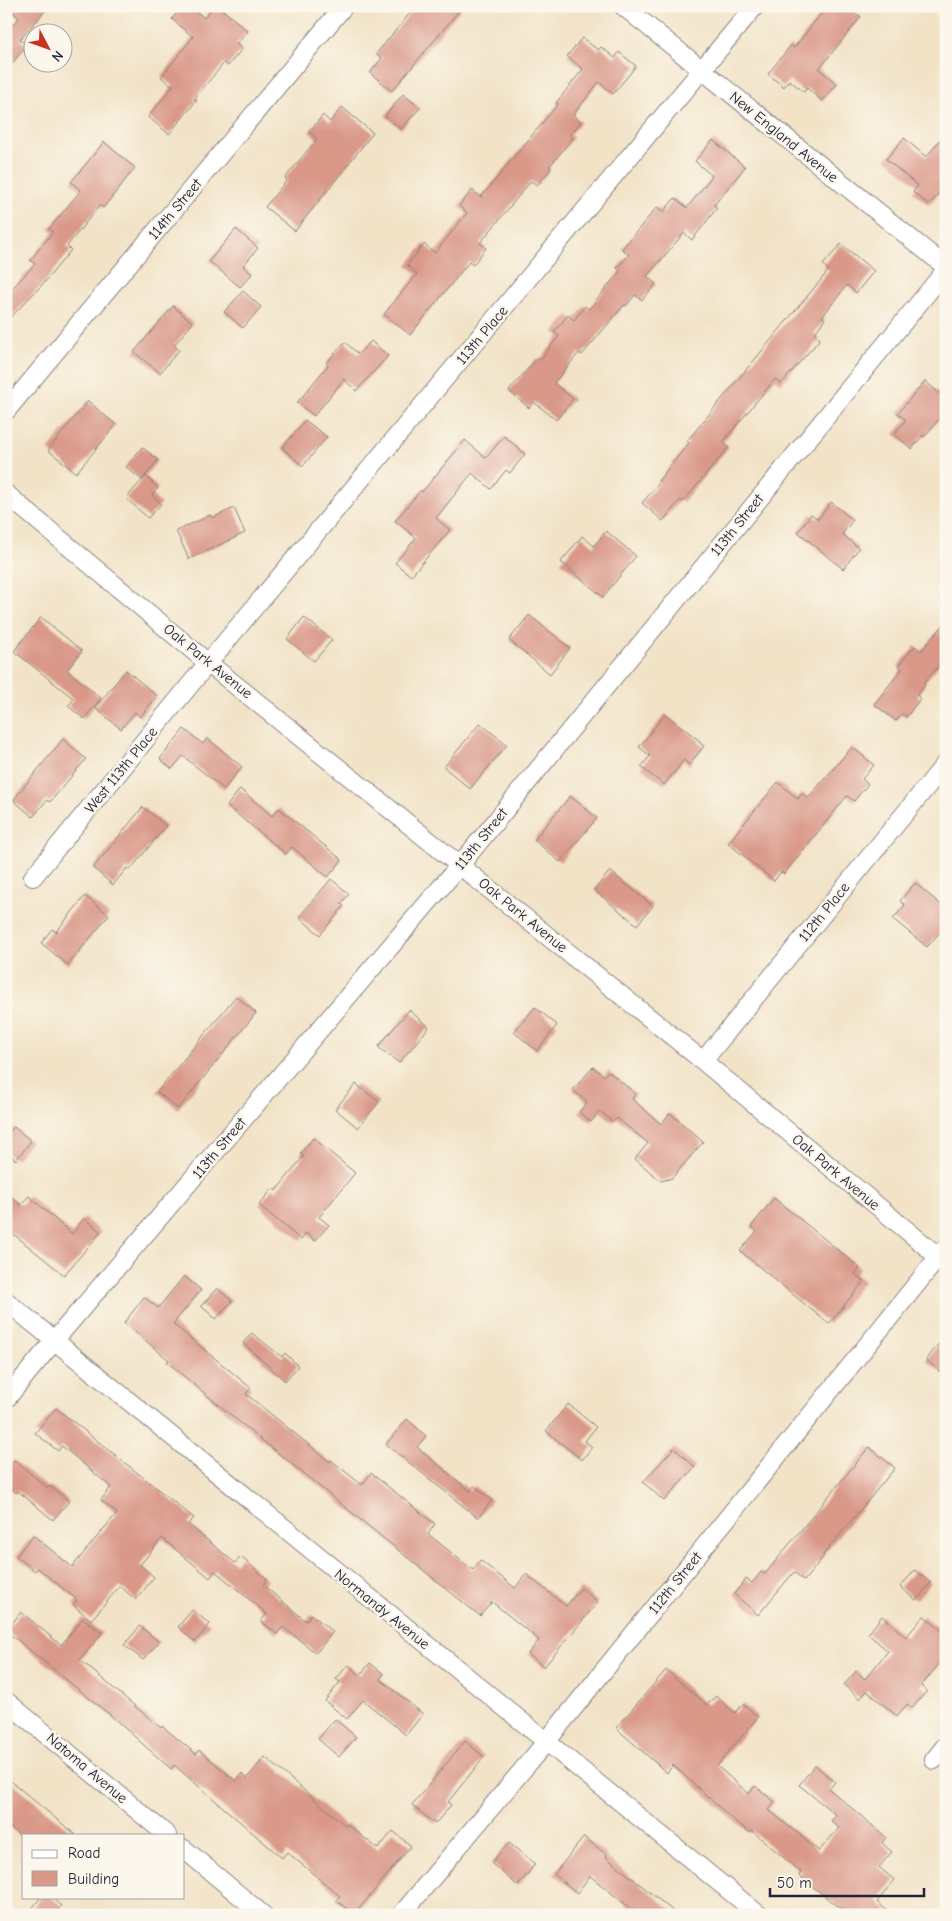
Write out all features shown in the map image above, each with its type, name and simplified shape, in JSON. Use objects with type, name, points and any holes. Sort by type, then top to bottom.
[{"type":"street","name":"114th Street","points":[[6,411],[344,6]]},
{"type":"street","name":"New England Avenue","points":[[623,6],[946,269]]},
{"type":"street","name":"113th Place","points":[[208,663],[755,6]]},
{"type":"street","name":"113th Street","points":[[6,1399],[460,865],[946,269]]},
{"type":"street","name":"Oak Park Avenue","points":[[6,494],[208,663],[944,1256]]},
{"type":"street","name":"West 113th Place","points":[[34,877],[208,663]]},
{"type":"street","name":"112th Place","points":[[703,1061],[946,763]]},
{"type":"street","name":"112th Street","points":[[401,1915],[546,1742],[944,1256]]},
{"type":"street","name":"Normandy Avenue","points":[[6,1302],[758,1915]]},
{"type":"street","name":"Natoma Avenue","points":[[6,1701],[166,1834]]},
{"type":"street","points":[[934,1760],[946,1745]]},
{"type":"street","points":[[185,1850],[263,1915]]},
{"type":"building","points":[[6,6],[49,6],[35,22],[22,22],[22,38],[20,40],[22,41],[22,51],[6,71],[6,28],[8,30],[19,18]]},
{"type":"building","points":[[182,6],[190,6],[204,18],[214,6],[218,6],[248,31],[236,44],[242,49],[228,66],[224,63],[194,99],[197,100],[169,134],[148,117],[173,86],[161,77],[193,37],[172,19]]},
{"type":"building","points":[[416,6],[463,6],[392,91],[370,73],[382,58],[376,54]]},
{"type":"building","points":[[827,6],[847,6],[861,17],[819,69],[837,84],[822,101],[807,88],[804,92],[789,80],[784,87],[768,74],[791,45],[794,48]]},
{"type":"building","points":[[582,38],[598,50],[601,47],[615,58],[619,52],[636,66],[613,94],[599,82],[573,115],[581,122],[570,135],[573,138],[549,167],[551,169],[537,185],[531,181],[480,243],[486,248],[473,265],[469,262],[410,335],[384,314],[417,274],[407,265],[424,244],[435,253],[467,213],[459,206],[472,190],[481,197],[558,104],[556,103],[583,69],[567,56]]},
{"type":"building","points":[[403,94],[420,108],[401,129],[385,116]]},
{"type":"building","points":[[342,107],[373,133],[295,231],[265,207],[287,180],[285,178],[317,139],[309,132],[323,115],[330,122]]},
{"type":"building","points":[[946,133],[946,185],[929,205],[913,192],[918,186],[886,159],[904,138],[926,157]]},
{"type":"building","points":[[713,140],[745,167],[714,205],[717,208],[692,240],[684,233],[647,276],[656,284],[642,300],[635,295],[626,306],[624,305],[582,355],[579,353],[554,383],[573,399],[556,420],[534,402],[529,408],[509,391],[537,358],[540,360],[559,336],[554,332],[568,315],[574,320],[585,306],[589,309],[620,271],[617,268],[629,255],[622,249],[657,207],[663,212],[675,198],[687,208],[712,176],[695,161]]},
{"type":"building","points":[[104,142],[135,168],[103,208],[100,205],[67,246],[71,250],[44,283],[6,322],[6,295],[35,264],[30,260],[53,232],[49,229],[81,190],[71,182]]},
{"type":"building","points":[[236,229],[258,248],[243,266],[252,274],[240,287],[209,261]]},
{"type":"building","points":[[841,244],[874,271],[856,293],[847,285],[822,317],[825,319],[814,334],[820,339],[781,384],[775,379],[723,442],[729,447],[683,502],[680,500],[663,521],[642,503],[689,443],[687,441],[829,270],[823,265]]},
{"type":"building","points":[[243,291],[261,307],[243,328],[224,312]]},
{"type":"building","points":[[173,306],[193,323],[174,345],[179,350],[160,373],[134,352]]},
{"type":"building","points":[[371,341],[388,356],[356,391],[344,379],[314,416],[297,403],[328,365],[326,363],[345,342],[358,354]]},
{"type":"building","points":[[925,381],[946,399],[946,411],[912,449],[894,434],[906,420],[898,413]]},
{"type":"building","points":[[88,401],[116,425],[76,473],[48,450]]},
{"type":"building","points":[[305,420],[327,437],[303,466],[282,448]]},
{"type":"building","points":[[504,436],[525,454],[510,473],[506,470],[491,489],[472,473],[436,518],[450,530],[411,576],[395,563],[416,538],[395,521],[465,440],[486,458]]},
{"type":"building","points":[[142,447],[158,460],[142,480],[126,467]]},
{"type":"building","points":[[146,476],[158,488],[152,495],[161,504],[148,518],[126,498]]},
{"type":"building","points":[[831,502],[853,520],[842,534],[859,548],[843,569],[798,532],[811,514],[818,519]]},
{"type":"building","points":[[234,508],[245,533],[189,559],[176,531],[211,515],[212,518]]},
{"type":"building","points":[[606,531],[636,556],[603,597],[561,562],[582,536],[594,546]]},
{"type":"building","points":[[529,615],[570,648],[550,674],[509,640]]},
{"type":"building","points":[[41,617],[82,651],[67,670],[101,698],[84,719],[68,706],[74,699],[14,651]]},
{"type":"building","points":[[304,617],[332,640],[314,661],[287,639]]},
{"type":"building","points":[[946,622],[946,657],[924,683],[925,685],[917,695],[920,699],[906,717],[902,714],[896,721],[874,704],[902,669],[898,666],[915,646],[921,651]]},
{"type":"building","points":[[126,670],[157,696],[140,717],[135,712],[121,729],[95,708]]},
{"type":"building","points":[[665,714],[704,746],[689,765],[684,760],[664,785],[641,767],[650,756],[639,747]]},
{"type":"building","points":[[480,723],[507,745],[470,789],[444,767]]},
{"type":"building","points":[[184,729],[203,744],[207,738],[242,767],[224,789],[183,756],[172,769],[160,759]]},
{"type":"building","points":[[63,739],[86,759],[50,802],[47,800],[33,817],[13,800]]},
{"type":"building","points":[[852,747],[874,765],[862,779],[868,784],[854,801],[847,796],[784,874],[781,872],[774,881],[728,843],[778,782],[798,799],[802,793],[808,798]]},
{"type":"building","points":[[240,789],[272,816],[279,808],[342,860],[328,877],[292,847],[286,854],[227,806]]},
{"type":"building","points":[[570,796],[597,818],[560,862],[534,840]]},
{"type":"building","points":[[143,807],[166,826],[130,870],[127,868],[113,885],[93,868]]},
{"type":"building","points":[[610,871],[653,906],[637,925],[594,890]]},
{"type":"building","points":[[331,879],[349,894],[341,904],[344,906],[320,935],[299,917]]},
{"type":"building","points":[[915,883],[946,909],[946,925],[927,947],[893,919],[905,905],[900,901]]},
{"type":"building","points":[[85,896],[109,915],[68,965],[41,943],[52,929],[56,932]]},
{"type":"building","points":[[236,996],[256,1013],[178,1109],[157,1092]]},
{"type":"building","points":[[535,1007],[557,1025],[537,1051],[514,1032]]},
{"type":"building","points":[[409,1010],[429,1027],[399,1063],[378,1047]]},
{"type":"building","points":[[593,1067],[604,1076],[608,1071],[636,1094],[632,1099],[661,1124],[670,1113],[703,1142],[672,1178],[661,1181],[635,1159],[648,1143],[617,1118],[613,1122],[600,1111],[591,1122],[579,1112],[587,1102],[573,1090]]},
{"type":"building","points":[[356,1084],[379,1102],[358,1128],[335,1109]]},
{"type":"building","points":[[14,1127],[31,1141],[16,1160],[6,1152],[6,1136]]},
{"type":"building","points":[[313,1138],[355,1173],[319,1217],[329,1225],[315,1241],[306,1233],[301,1240],[259,1205],[273,1188],[276,1191],[304,1156],[300,1154]]},
{"type":"building","points":[[6,1193],[21,1205],[29,1196],[72,1234],[84,1218],[101,1232],[64,1275],[6,1228]]},
{"type":"building","points":[[774,1198],[860,1268],[855,1274],[864,1281],[829,1324],[740,1251],[757,1231],[751,1227]]},
{"type":"building","points":[[184,1276],[201,1290],[173,1324],[251,1388],[246,1394],[330,1462],[331,1460],[362,1485],[371,1473],[435,1524],[428,1534],[473,1570],[480,1560],[515,1588],[526,1574],[566,1606],[581,1588],[598,1602],[544,1667],[528,1654],[539,1640],[492,1602],[480,1616],[237,1420],[167,1362],[169,1360],[124,1323],[144,1297],[158,1308]]},
{"type":"building","points":[[217,1288],[232,1301],[216,1319],[201,1306]]},
{"type":"building","points":[[252,1333],[282,1357],[285,1353],[298,1366],[285,1381],[243,1343]]},
{"type":"building","points":[[946,1335],[946,1376],[926,1360]]},
{"type":"building","points":[[568,1404],[596,1427],[585,1441],[592,1447],[582,1460],[546,1431]]},
{"type":"building","points":[[56,1408],[194,1518],[188,1524],[235,1563],[241,1557],[267,1579],[263,1585],[306,1621],[311,1614],[333,1632],[316,1653],[283,1627],[277,1634],[261,1621],[267,1614],[215,1571],[210,1578],[162,1538],[140,1565],[154,1577],[136,1600],[120,1586],[91,1620],[73,1605],[77,1600],[38,1568],[35,1571],[16,1556],[33,1535],[72,1567],[117,1513],[101,1500],[111,1487],[62,1446],[58,1451],[35,1433]]},
{"type":"building","points":[[407,1419],[426,1436],[417,1447],[470,1491],[474,1486],[492,1500],[478,1518],[386,1444]]},
{"type":"building","points":[[869,1447],[895,1468],[823,1555],[804,1581],[794,1572],[758,1615],[734,1594],[746,1579],[752,1583],[761,1572],[765,1574]]},
{"type":"building","points":[[674,1448],[695,1467],[664,1501],[643,1482]]},
{"type":"building","points":[[14,1460],[48,1488],[50,1486],[69,1501],[53,1520],[18,1491],[16,1493],[6,1485],[6,1469]]},
{"type":"building","points":[[915,1570],[931,1583],[916,1600],[900,1587]]},
{"type":"building","points":[[192,1610],[210,1624],[195,1642],[178,1627]]},
{"type":"building","points":[[21,1612],[61,1645],[83,1618],[102,1633],[80,1660],[161,1728],[162,1726],[196,1754],[199,1750],[236,1781],[242,1773],[247,1778],[265,1757],[346,1826],[347,1824],[378,1849],[393,1831],[411,1846],[354,1915],[336,1900],[340,1896],[287,1852],[282,1858],[174,1765],[171,1769],[109,1714],[6,1631]]},
{"type":"building","points":[[882,1616],[906,1637],[924,1616],[946,1634],[946,1656],[921,1686],[927,1691],[912,1708],[907,1704],[897,1716],[867,1691],[860,1699],[844,1685],[856,1671],[865,1679],[888,1651],[868,1634]]},
{"type":"building","points":[[140,1626],[159,1642],[143,1660],[124,1645]]},
{"type":"building","points":[[370,1663],[384,1674],[380,1679],[423,1714],[406,1735],[363,1700],[347,1719],[325,1701],[340,1682],[336,1679],[348,1665],[360,1675]]},
{"type":"building","points":[[666,1670],[707,1705],[716,1696],[735,1713],[743,1704],[758,1717],[717,1766],[749,1794],[755,1786],[775,1802],[769,1810],[819,1851],[839,1828],[831,1821],[836,1815],[799,1785],[815,1765],[835,1782],[829,1789],[886,1837],[882,1843],[892,1852],[879,1867],[894,1880],[877,1902],[892,1915],[849,1915],[799,1876],[801,1872],[752,1831],[750,1833],[730,1817],[673,1765],[667,1773],[616,1728]]},
{"type":"building","points":[[335,1719],[356,1737],[339,1757],[318,1739]]},
{"type":"building","points":[[465,1741],[484,1757],[448,1802],[451,1805],[435,1824],[412,1805]]},
{"type":"building","points":[[6,1777],[75,1834],[19,1835],[6,1824]]},
{"type":"building","points":[[584,1837],[678,1915],[639,1915],[590,1876],[577,1893],[554,1874]]},
{"type":"building","points":[[509,1843],[535,1864],[518,1886],[491,1863]]},
{"type":"building","points":[[40,1898],[52,1898],[61,1906],[53,1915],[27,1915]]}]
